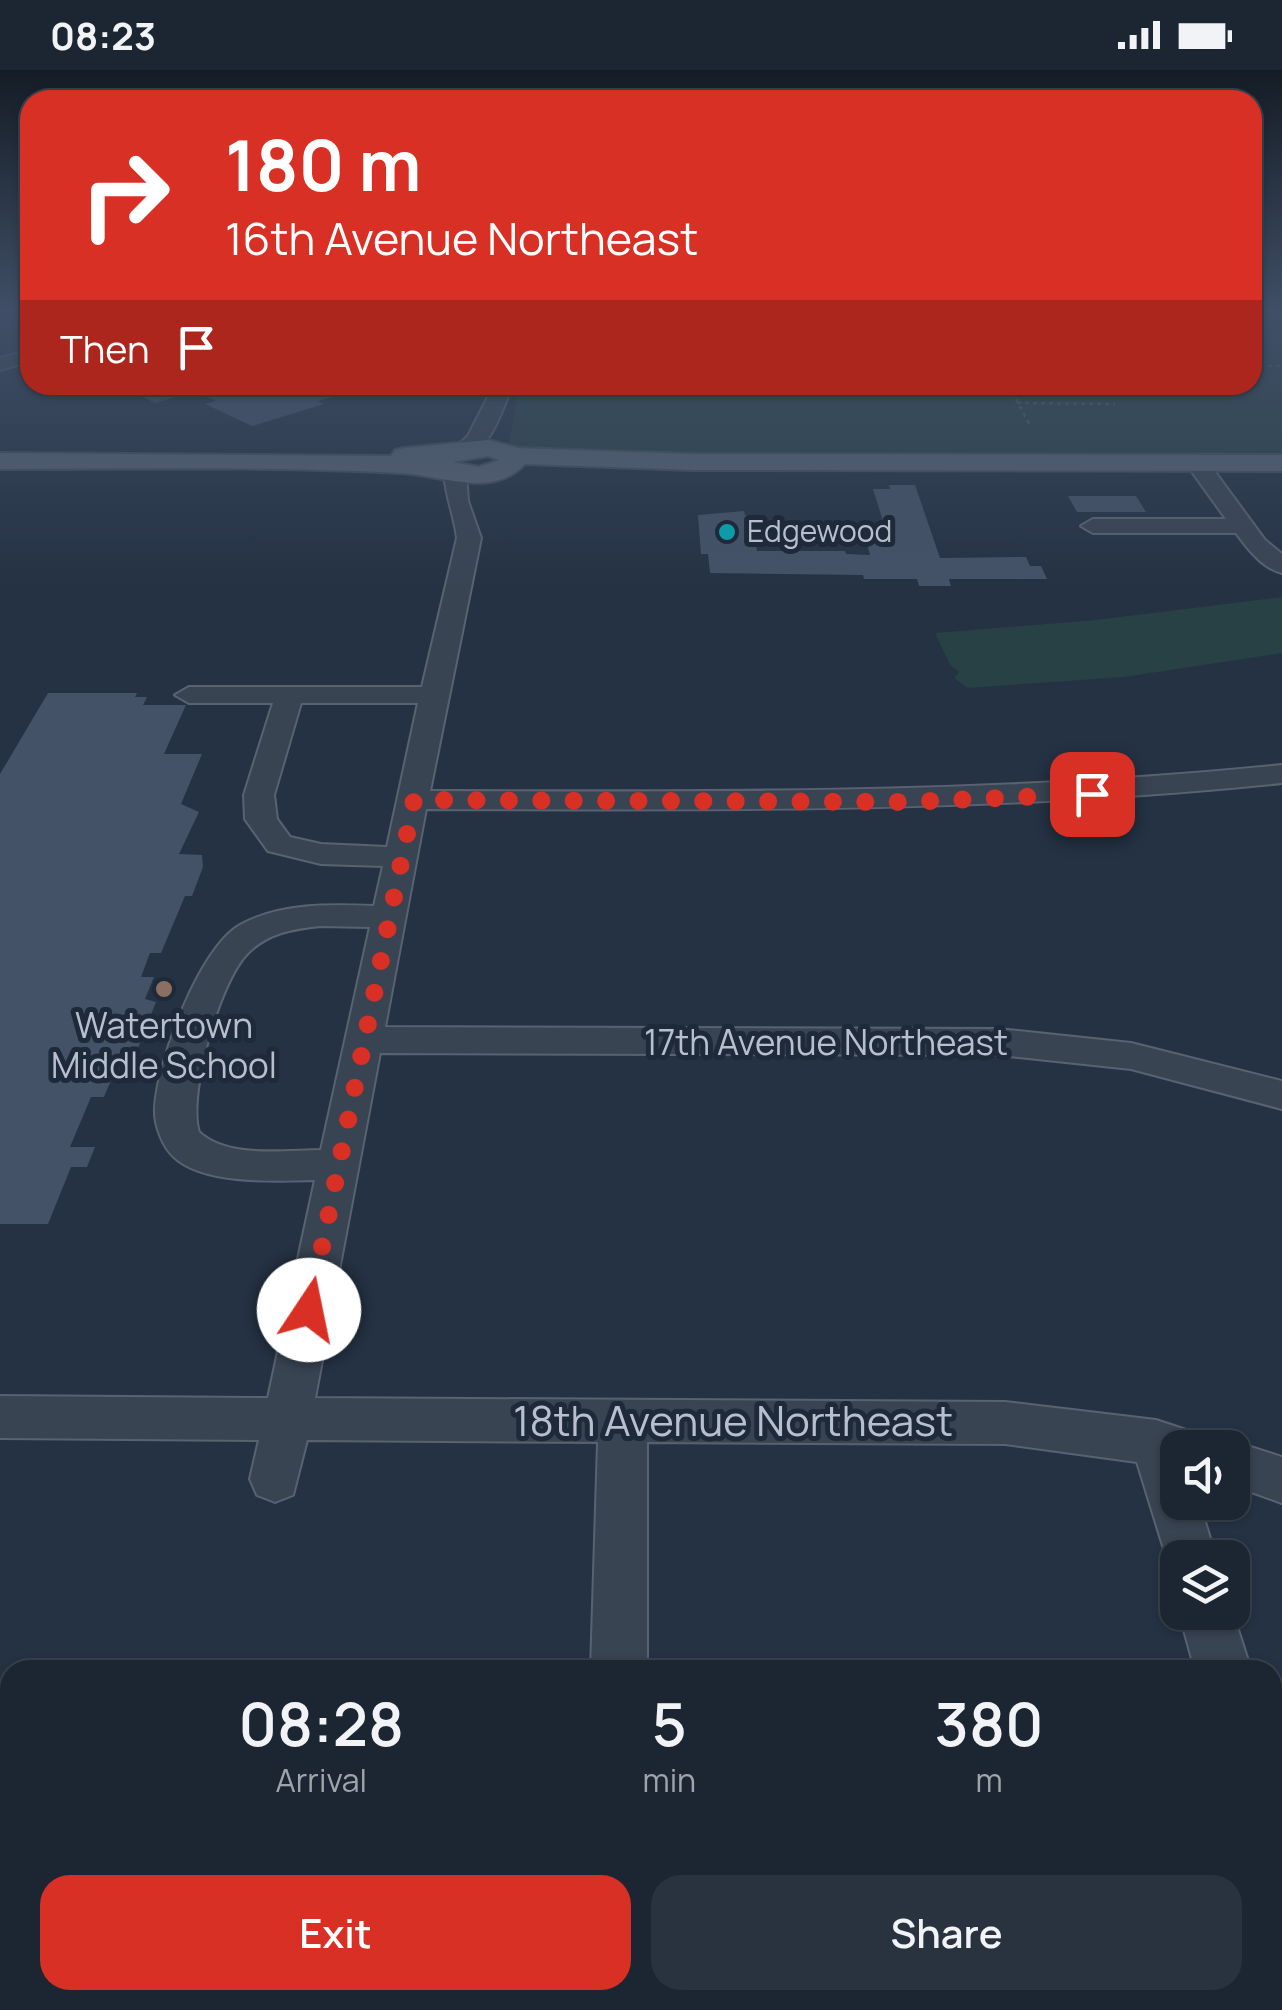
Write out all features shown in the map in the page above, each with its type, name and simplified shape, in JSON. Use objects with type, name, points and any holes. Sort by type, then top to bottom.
[{"type":"main road","points":[[0,461],[1282,463]]},
{"type":"street","points":[[274,1479],[434,695],[464,571],[469,538],[466,519],[457,501],[452,461],[478,440],[495,403]]},
{"type":"street","points":[[466,519],[479,484],[502,462],[499,428],[505,403]]},
{"type":"street","points":[[1196,462],[1242,526],[1282,566]]},
{"type":"street","points":[[1093,526],[1242,526]]},
{"type":"street","points":[[190,695],[434,695]]},
{"type":"street","points":[[290,695],[262,778],[258,795],[261,818],[279,844],[320,854],[402,858]]},
{"type":"street","points":[[414,800],[960,800],[1124,791],[1282,774]]},
{"type":"street","points":[[337,1165],[211,1161],[188,1146],[178,1130],[174,1105],[217,969],[232,948],[253,932],[283,920],[312,916],[389,917]]},
{"type":"street","name":"17th Avenue Northeast","points":[[364,1040],[999,1042],[1131,1056],[1282,1095]]},
{"type":"street","name":"18th Avenue Northeast","points":[[0,1417],[1005,1423],[1160,1444]]},
{"type":"street","points":[[619,1660],[623,1420]]},
{"type":"street","points":[[1250,1469],[1282,1480]]},
{"type":"street","points":[[1211,1630],[1220,1660]]},
{"type":"path","points":[[1017,403],[1115,404]]},
{"type":"path","points":[[1017,403],[1030,426]]},
{"type":"green space","points":[[517,403],[1282,403],[1282,453],[507,453]]},
{"type":"green space","points":[[1282,597],[1282,653],[1124,677],[968,688],[954,678],[959,672],[950,665],[935,633],[1096,620]]},
{"type":"building","points":[[321,403],[324,404],[252,426],[205,404]]},
{"type":"building","name":"Edgewood","points":[[889,485],[915,485],[940,558],[1026,557],[1030,566],[1041,566],[1047,579],[949,579],[951,586],[919,586],[917,579],[864,579],[863,575],[710,573],[708,554],[701,554],[698,515],[744,511],[745,515],[752,515],[757,551],[845,551],[870,555],[866,540],[889,540],[873,489],[890,489]]},
{"type":"building","points":[[1068,496],[1136,496],[1146,512],[1077,512]]},
{"type":"building","points":[[48,693],[137,693],[135,697],[147,697],[143,705],[186,705],[164,754],[202,754],[181,804],[199,812],[179,854],[202,855],[203,867],[192,896],[185,896],[161,953],[150,953],[141,977],[154,977],[145,999],[156,1002],[131,1066],[117,1066],[104,1097],[91,1097],[70,1147],[95,1147],[87,1167],[71,1167],[48,1224],[0,1224],[0,774]]},
{"type":"place","name":"Edgewood","points":[[727,532]]},
{"type":"place","name":"Watertown Middle School","points":[[164,989]]},
{"type":"route","points":[[309,1310],[414,800],[906,802],[1092,794]]}]
